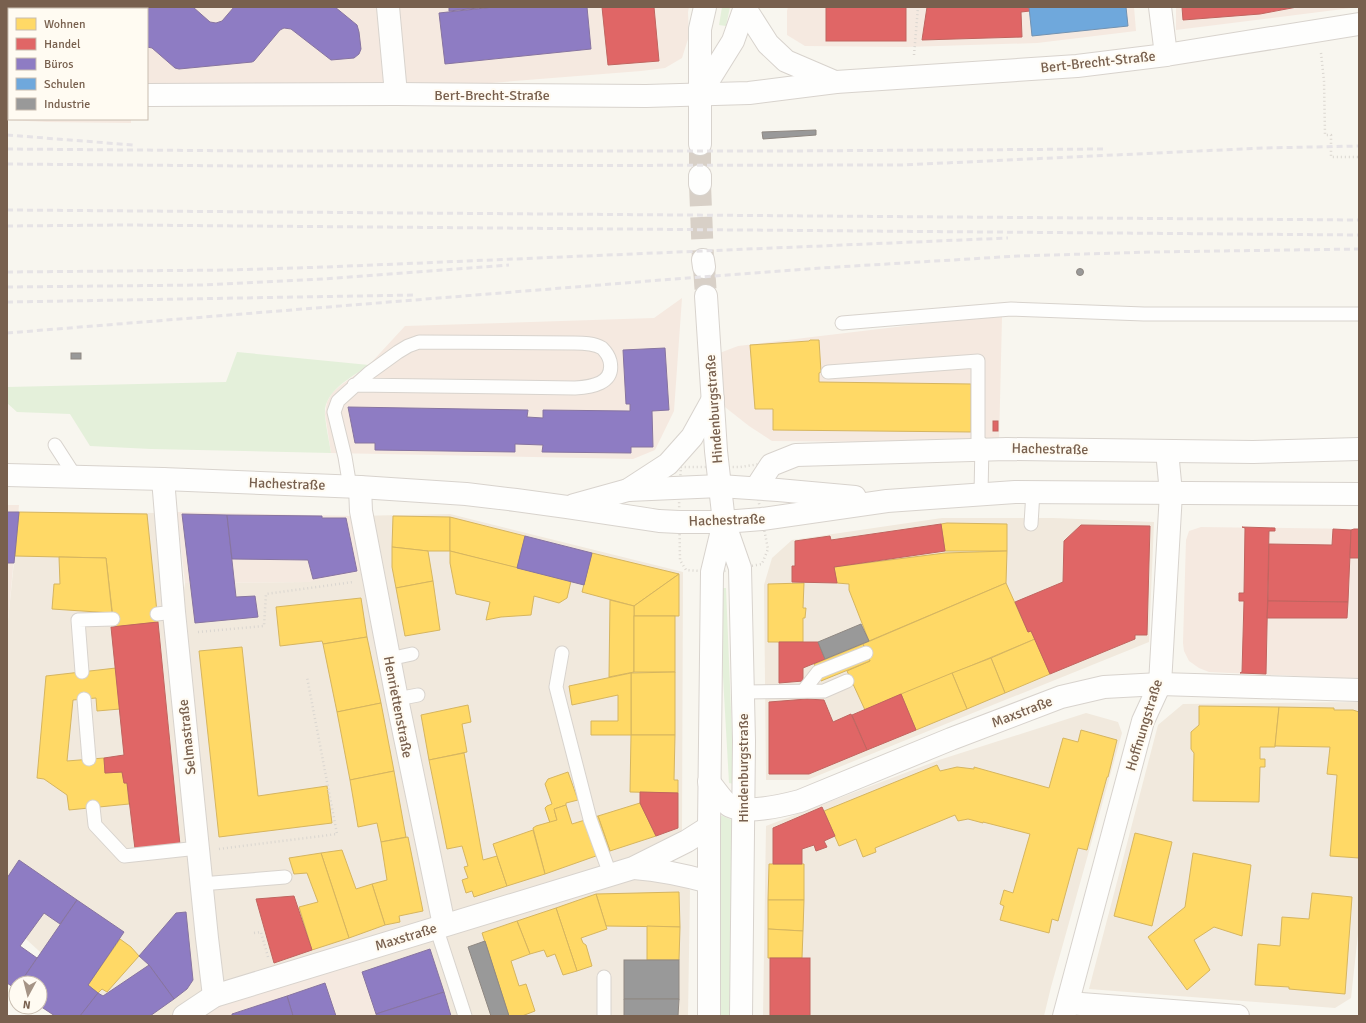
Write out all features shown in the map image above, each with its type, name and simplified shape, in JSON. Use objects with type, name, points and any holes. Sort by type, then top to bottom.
[{"type":"street","points":[[388,7],[396,94]]},
{"type":"street","points":[[700,144],[700,29],[705,7]]},
{"type":"street","points":[[700,94],[733,42],[745,7]]},
{"type":"street","name":"Bert-Brecht-Straße","points":[[745,7],[768,44],[786,61],[836,82]]},
{"type":"street","points":[[1160,7],[1166,55]]},
{"type":"street","name":"Bert-Brecht-Straße","points":[[148,95],[396,94],[646,96],[749,93],[836,82],[1077,66],[1166,55],[1359,24]]},
{"type":"street","name":"Hindenburgstraße","points":[[706,296],[712,399],[724,522],[740,568],[743,692],[741,1016]]},
{"type":"street","points":[[628,490],[668,464],[692,437],[712,399]]},
{"type":"street","name":"Hachestraße","points":[[756,488],[771,464],[796,455],[981,447],[1253,452],[1359,449]]},
{"type":"street","name":"Hoffnungstraße","points":[[1066,1010],[1144,721],[1160,684],[1170,493],[1167,451]]},
{"type":"street","name":"Hachestraße","points":[[7,475],[163,479],[355,487],[466,494],[567,506],[659,521],[724,522],[773,518],[887,500],[980,494],[1033,492],[1359,494]]},
{"type":"street","name":"Selmastraße","points":[[163,479],[165,613],[176,634],[214,996]]},
{"type":"street","name":"Hachestraße","points":[[567,506],[628,490],[720,486],[887,500]]},
{"type":"street","name":"Henriettenstraße","points":[[355,487],[361,511],[440,926]]},
{"type":"street","name":"Hindenburgstraße","points":[[709,1016],[709,782],[712,572],[724,522]]},
{"type":"street","name":"Maxstraße","points":[[709,782],[729,805],[743,809],[775,808],[800,800],[951,739],[1061,697],[1104,688],[1160,684],[1359,690]]},
{"type":"street","name":"Maxstraße","points":[[184,1016],[214,996],[633,868],[687,841],[709,827]]},
{"type":"street","name":"Maxstraße","points":[[633,868],[668,872],[709,882]]},
{"type":"street","points":[[1066,1010],[1238,1016]]},
{"type":"lane","points":[[842,323],[1011,309],[1144,314],[1359,314]]},
{"type":"lane","points":[[354,385],[591,387],[602,382],[609,375],[611,366],[609,357],[602,348],[591,344],[419,342],[408,346],[368,372],[354,385],[338,401],[334,412],[345,457],[355,487]]},
{"type":"lane","points":[[981,359],[987,358],[986,439],[981,447]]},
{"type":"lane","points":[[828,372],[978,361],[978,439],[981,447],[980,494]]},
{"type":"lane","points":[[55,445],[75,476]]},
{"type":"lane","points":[[1031,524],[1033,492]]},
{"type":"lane","points":[[82,672],[78,620],[113,619]]},
{"type":"lane","points":[[562,653],[556,687],[590,819],[610,874]]},
{"type":"lane","points":[[804,690],[818,672],[866,653]]},
{"type":"lane","points":[[389,659],[412,654]]},
{"type":"lane","points":[[743,692],[762,693],[804,690],[824,691],[847,681]]},
{"type":"lane","points":[[397,699],[418,695]]},
{"type":"lane","points":[[84,699],[89,759]]},
{"type":"lane","points":[[93,807],[95,825],[124,856],[198,848]]},
{"type":"lane","points":[[202,884],[285,877]]},
{"type":"lane","points":[[440,926],[465,1016]]},
{"type":"lane","points":[[604,977],[604,1016]]},
{"type":"path","points":[[913,77],[918,7]]},
{"type":"path","points":[[1321,53],[1324,81],[1325,135],[1331,135],[1331,157],[1359,157]]},
{"type":"path","points":[[680,538],[680,560],[686,570],[699,571]]},
{"type":"path","points":[[755,565],[762,564],[768,549],[766,540]]},
{"type":"path","points":[[176,634],[264,626],[266,594],[374,579]]},
{"type":"path","points":[[198,848],[224,850],[337,834],[308,677]]},
{"type":"path","points":[[254,933],[261,932],[274,977]]},
{"type":"shaded area","points":[[7,7],[45,7],[8,8],[8,120],[131,120],[131,123],[47,122],[7,120]]},
{"type":"shaded area","points":[[380,7],[391,85],[148,93],[148,8],[53,8]]},
{"type":"shaded area","points":[[394,7],[689,7],[689,36],[682,58],[665,68],[402,90]]},
{"type":"shaded area","points":[[788,7],[1134,7],[1136,31],[1037,43],[906,47],[805,46],[787,35]]},
{"type":"shaded area","points":[[1176,7],[1359,7],[1176,30]]},
{"type":"shaded area","points":[[682,298],[674,411],[655,450],[633,459],[331,453],[325,414],[327,402],[332,393],[369,365],[405,326],[654,318]]},
{"type":"shaded area","points":[[1002,317],[999,443],[772,441],[749,426],[716,400],[717,354],[738,346],[971,318]]},
{"type":"shaded area","points":[[7,505],[19,505],[7,631]]},
{"type":"shaded area","points":[[19,512],[161,513],[212,996],[177,1016],[122,1016],[73,982],[26,939],[7,919],[7,631]]},
{"type":"shaded area","points":[[177,512],[355,516],[365,571],[309,582],[185,583]]},
{"type":"shaded area","points":[[450,514],[683,572],[682,830],[631,865],[436,927],[463,1016],[376,1016],[361,971],[216,997],[179,629],[185,583],[309,582],[355,516]]},
{"type":"shaded area","points":[[942,518],[1053,518],[1154,522],[1149,642],[807,780],[766,780],[764,585],[772,558],[792,540]]},
{"type":"shaded area","points":[[1201,527],[1359,529],[1359,679],[1209,672],[1199,668],[1189,661],[1184,651],[1183,643],[1186,540],[1189,531]]},
{"type":"shaded area","points":[[1359,702],[1359,925],[1351,998],[1335,1008],[1089,989],[1158,725],[1183,704]]},
{"type":"shaded area","points":[[1086,713],[1118,722],[1122,733],[1044,1016],[763,1016],[766,826],[939,760]]},
{"type":"shaded area","points":[[633,871],[674,877],[690,890],[688,1016],[466,1016],[437,928]]},
{"type":"shaded area","points":[[355,952],[376,1016],[188,1016]]},
{"type":"green space","points":[[722,7],[730,7],[726,26],[719,25]]},
{"type":"green space","points":[[237,352],[369,365],[347,380],[333,392],[328,399],[325,415],[331,453],[151,449],[90,446],[70,414],[17,412],[7,403],[7,387],[226,382]]},
{"type":"green space","points":[[718,588],[726,588],[734,784],[729,783]]},
{"type":"green space","points":[[718,814],[732,820],[730,1016],[720,1016]]},
{"type":"building: Wohnen","points":[[819,340],[821,372],[819,373],[819,382],[971,384],[971,432],[773,430],[773,409],[755,409],[750,345]]},
{"type":"building: Wohnen","points":[[19,512],[147,514],[158,622],[114,627],[106,558],[15,556]]},
{"type":"building: Wohnen","points":[[393,516],[450,517],[450,551],[428,551],[392,547]]},
{"type":"building: Wohnen","points":[[450,517],[525,536],[517,568],[450,551]]},
{"type":"building: Wohnen","points":[[941,524],[1007,524],[1007,551],[945,551]]},
{"type":"building: Wohnen","points":[[392,547],[428,551],[433,581],[396,588],[392,567]]},
{"type":"building: Wohnen","points":[[450,551],[571,581],[567,598],[559,603],[534,596],[531,615],[501,617],[486,620],[490,602],[456,594],[450,563]]},
{"type":"building: Wohnen","points":[[1007,551],[1006,583],[869,641],[849,590],[849,584],[837,583],[834,567],[945,553]]},
{"type":"building: Wohnen","points":[[592,553],[679,574],[634,606],[582,592]]},
{"type":"building: Wohnen","points":[[59,557],[106,558],[112,613],[52,609],[54,584],[60,584]]},
{"type":"building: Wohnen","points":[[679,574],[679,616],[634,616],[634,606]]},
{"type":"building: Wohnen","points":[[433,581],[440,630],[405,636],[396,588]]},
{"type":"building: Wohnen","points":[[804,583],[803,608],[806,608],[805,618],[803,618],[803,642],[768,642],[768,584]]},
{"type":"building: Wohnen","points":[[1006,583],[1028,632],[1031,631],[1035,639],[865,710],[847,671],[870,661],[863,644]]},
{"type":"building: Wohnen","points":[[361,598],[367,637],[323,644],[322,641],[280,646],[276,607]]},
{"type":"building: Wohnen","points":[[610,600],[634,606],[634,672],[609,677]]},
{"type":"building: Wohnen","points":[[634,616],[675,616],[675,672],[634,672]]},
{"type":"building: Wohnen","points":[[367,637],[381,703],[337,712],[323,644]]},
{"type":"building: Wohnen","points":[[1035,639],[1050,674],[1005,693],[991,658]]},
{"type":"building: Wohnen","points":[[863,644],[870,661],[821,681],[814,664]]},
{"type":"building: Wohnen","points":[[242,647],[258,796],[327,786],[332,823],[219,837],[199,651]]},
{"type":"building: Wohnen","points":[[991,658],[1005,693],[967,709],[952,673]]},
{"type":"building: Wohnen","points":[[116,668],[120,709],[97,711],[96,698],[73,700],[67,761],[104,758],[105,773],[122,772],[124,783],[127,783],[129,804],[69,810],[67,795],[44,779],[37,778],[46,676]]},
{"type":"building: Wohnen","points":[[675,672],[675,735],[631,735],[631,673]]},
{"type":"building: Wohnen","points":[[631,673],[631,735],[591,735],[591,721],[618,721],[618,695],[572,705],[569,686]]},
{"type":"building: Wohnen","points":[[952,673],[967,709],[916,730],[901,694]]},
{"type":"building: Wohnen","points":[[381,703],[394,771],[350,780],[337,712]]},
{"type":"building: Wohnen","points":[[468,705],[471,722],[462,724],[467,752],[429,760],[421,715]]},
{"type":"building: Wohnen","points":[[1199,706],[1279,707],[1275,747],[1260,747],[1260,759],[1265,759],[1265,767],[1260,767],[1259,802],[1193,801],[1194,753],[1191,749],[1191,732],[1199,725]]},
{"type":"building: Wohnen","points":[[1279,707],[1334,708],[1334,710],[1353,710],[1359,712],[1359,858],[1330,856],[1337,775],[1327,774],[1330,747],[1275,746]]},
{"type":"building: Wohnen","points":[[1081,730],[1117,740],[1087,850],[1078,848],[1058,921],[1052,919],[1049,933],[1000,920],[1004,906],[1000,904],[1004,890],[1013,893],[1030,834],[968,819],[958,821],[955,815],[875,848],[876,852],[863,857],[856,839],[839,846],[824,811],[937,765],[940,771],[957,767],[974,769],[974,767],[1049,788],[1063,738],[1078,742]]},
{"type":"building: Wohnen","points":[[631,735],[675,735],[674,780],[678,780],[678,793],[630,792]]},
{"type":"building: Wohnen","points":[[464,753],[483,860],[497,856],[507,886],[474,897],[472,891],[466,893],[462,880],[468,878],[464,867],[468,866],[462,846],[447,849],[429,760]]},
{"type":"building: Wohnen","points":[[394,771],[406,837],[381,842],[377,823],[358,827],[350,780]]},
{"type":"building: Wohnen","points":[[568,772],[578,800],[566,803],[566,805],[554,809],[557,820],[550,823],[545,808],[552,804],[545,784],[548,779]]},
{"type":"building: Wohnen","points":[[640,803],[656,836],[610,851],[598,816]]},
{"type":"building: Wohnen","points":[[566,805],[572,824],[598,816],[610,851],[545,874],[533,828],[557,820],[554,809]]},
{"type":"building: Wohnen","points":[[533,830],[545,874],[507,886],[493,844]]},
{"type":"building: Wohnen","points":[[1135,833],[1172,842],[1152,926],[1114,916]]},
{"type":"building: Wohnen","points":[[408,837],[423,911],[399,916],[400,922],[385,925],[372,884],[387,880],[381,842]]},
{"type":"building: Wohnen","points":[[342,850],[356,889],[372,884],[385,925],[349,938],[321,853]]},
{"type":"building: Wohnen","points":[[321,853],[349,938],[312,950],[299,907],[318,902],[307,873],[294,874],[289,858]]},
{"type":"building: Wohnen","points":[[1193,853],[1251,865],[1242,936],[1214,927],[1194,940],[1210,970],[1187,990],[1148,937],[1185,907]]},
{"type":"building: Wohnen","points":[[769,864],[804,864],[804,900],[768,900]]},
{"type":"building: Wohnen","points":[[679,892],[680,927],[606,926],[596,894]]},
{"type":"building: Wohnen","points":[[1312,893],[1352,897],[1345,994],[1289,989],[1289,987],[1255,985],[1258,944],[1280,946],[1282,917],[1309,919]]},
{"type":"building: Wohnen","points":[[596,894],[607,929],[581,938],[583,943],[586,945],[592,966],[577,971],[556,908]]},
{"type":"building: Wohnen","points":[[768,900],[804,900],[803,931],[768,929]]},
{"type":"building: Wohnen","points":[[556,908],[577,971],[563,975],[555,954],[547,957],[544,950],[530,954],[517,921]]},
{"type":"building: Wohnen","points":[[517,921],[530,954],[511,961],[519,986],[526,984],[535,1011],[522,1016],[509,1016],[482,933]]},
{"type":"building: Wohnen","points":[[647,926],[680,927],[679,960],[647,960]]},
{"type":"building: Wohnen","points":[[768,929],[803,931],[802,958],[768,958]]},
{"type":"building: Wohnen","points":[[120,939],[131,947],[139,956],[107,992],[102,989],[98,993],[88,985]]},
{"type":"building: Handel","points":[[602,7],[654,7],[659,61],[608,65]]},
{"type":"building: Handel","points":[[826,7],[906,7],[906,41],[826,41]]},
{"type":"building: Handel","points":[[927,7],[1029,7],[1030,11],[1021,12],[1022,37],[922,40]]},
{"type":"building: Handel","points":[[1182,7],[1297,7],[1260,14],[1183,20]]},
{"type":"building: Handel","points":[[993,421],[998,421],[998,431],[993,431]]},
{"type":"building: Handel","points":[[941,524],[945,551],[834,567],[837,583],[792,582],[792,566],[795,566],[795,541],[830,536],[831,540]]},
{"type":"building: Handel","points":[[1081,525],[1150,526],[1147,635],[1135,635],[1135,639],[1050,674],[1031,631],[1028,632],[1015,602],[1063,582],[1064,541]]},
{"type":"building: Handel","points":[[1242,527],[1275,528],[1275,531],[1269,531],[1266,674],[1240,673],[1242,672],[1244,601],[1239,601],[1239,593],[1244,593],[1245,528]]},
{"type":"building: Handel","points":[[1333,529],[1351,530],[1348,602],[1268,601],[1269,544],[1332,545]]},
{"type":"building: Handel","points":[[1359,529],[1359,558],[1350,558],[1351,530]]},
{"type":"building: Handel","points":[[1268,601],[1348,602],[1347,618],[1267,618]]},
{"type":"building: Handel","points":[[158,622],[180,845],[135,849],[127,783],[124,783],[122,772],[105,773],[104,758],[124,755],[111,627]]},
{"type":"building: Handel","points":[[779,642],[818,642],[825,659],[803,668],[803,681],[779,683]]},
{"type":"building: Handel","points":[[901,694],[916,730],[867,750],[852,715]]},
{"type":"building: Handel","points":[[807,699],[824,700],[833,722],[851,714],[867,750],[809,774],[769,774],[769,702]]},
{"type":"building: Handel","points":[[640,792],[678,793],[678,828],[656,836],[640,803]]},
{"type":"building: Handel","points":[[822,807],[835,836],[824,841],[827,847],[816,851],[814,845],[802,849],[802,864],[773,864],[773,828]]},
{"type":"building: Handel","points":[[294,896],[312,950],[274,963],[256,899]]},
{"type":"building: Handel","points":[[770,958],[810,958],[810,1016],[770,1016]]},
{"type":"building: Büros","points":[[193,7],[210,22],[216,23],[222,21],[234,7],[335,7],[357,25],[361,49],[359,54],[354,58],[331,60],[291,29],[284,28],[280,30],[252,62],[179,69],[175,68],[152,48],[148,47],[148,8],[108,8]]},
{"type":"building: Büros","points":[[449,7],[478,7],[478,8],[449,11]]},
{"type":"building: Büros","points":[[494,7],[587,7],[591,49],[445,64],[439,13]]},
{"type":"building: Büros","points":[[665,348],[669,410],[652,411],[653,447],[631,447],[631,453],[542,452],[543,445],[515,444],[515,452],[375,450],[375,443],[355,443],[348,407],[528,410],[527,417],[543,418],[543,410],[630,411],[630,404],[626,404],[623,350]]},
{"type":"building: Büros","points":[[7,512],[19,512],[14,563],[7,563]]},
{"type":"building: Büros","points":[[182,514],[227,515],[236,597],[255,596],[258,617],[195,623]]},
{"type":"building: Büros","points":[[227,515],[322,516],[322,518],[346,518],[357,571],[313,579],[308,560],[232,559]]},
{"type":"building: Büros","points":[[525,536],[592,553],[584,585],[517,568]]},
{"type":"building: Büros","points":[[19,860],[77,900],[60,924],[44,913],[20,946],[37,958],[25,975],[8,975],[8,984],[7,983],[7,878]]},
{"type":"building: Büros","points":[[77,900],[124,932],[88,985],[98,993],[80,1016],[55,1016],[48,1011],[48,975],[25,975]]},
{"type":"building: Büros","points":[[186,912],[193,980],[187,989],[174,999],[149,965],[139,956],[176,913]]},
{"type":"building: Büros","points":[[430,949],[444,992],[376,1014],[362,972]]},
{"type":"building: Büros","points":[[149,965],[174,999],[150,1016],[80,1016],[98,993],[103,996]]},
{"type":"building: Büros","points":[[325,983],[336,1016],[293,1016],[287,996]]},
{"type":"building: Büros","points":[[444,992],[451,1016],[377,1016],[376,1014]]},
{"type":"building: Büros","points":[[287,996],[293,1016],[232,1016],[232,1014]]},
{"type":"building: Schulen","points":[[1029,7],[1126,7],[1128,26],[1032,36]]},
{"type":"building: Industrie","points":[[816,130],[816,135],[763,139],[762,132]]},
{"type":"building: Industrie","points":[[1080,269],[1083,272],[1080,275],[1077,272]]},
{"type":"building: Industrie","points":[[71,353],[81,353],[81,359],[71,359]]},
{"type":"building: Industrie","points":[[861,624],[869,641],[825,659],[818,642]]},
{"type":"building: Industrie","points":[[485,941],[509,1016],[491,1016],[468,947]]},
{"type":"building: Industrie","points":[[624,960],[679,960],[679,999],[624,999]]},
{"type":"building: Industrie","points":[[624,999],[679,999],[678,1016],[624,1016]]},
{"type":"tunnel","points":[[700,144],[700,176]]},
{"type":"tunnel","points":[[700,184],[703,260]]},
{"type":"tunnel","points":[[704,267],[706,296]]},
{"type":"railway","points":[[7,135],[133,145]]},
{"type":"railway","points":[[7,164],[242,166],[902,165],[1263,148],[1359,146]]},
{"type":"railway","points":[[7,149],[258,151],[785,151],[1107,149]]},
{"type":"railway","points":[[7,210],[1359,220]]},
{"type":"railway","points":[[7,226],[125,225],[1359,235]]},
{"type":"railway","points":[[7,272],[231,270],[326,267],[1008,238]]},
{"type":"railway","points":[[7,333],[821,268],[1018,256],[1152,252],[1359,249]]},
{"type":"railway","points":[[7,287],[201,285],[323,279],[509,265]]},
{"type":"railway","points":[[7,302],[415,295]]}]
